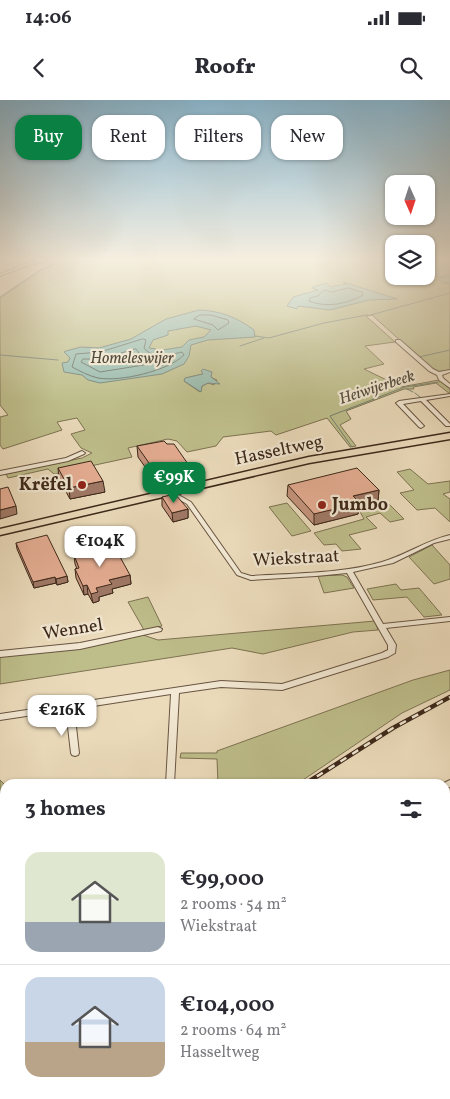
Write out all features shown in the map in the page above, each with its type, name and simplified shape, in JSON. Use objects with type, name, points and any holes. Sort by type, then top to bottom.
[{"type":"main road","name":"Hasseltweg","points":[[0,532],[309,460],[450,436]]},
{"type":"street","points":[[398,341],[431,370],[440,374],[450,371]]},
{"type":"street","points":[[440,374],[441,379],[450,387]]},
{"type":"street","points":[[421,426],[399,404],[450,395]]},
{"type":"street","points":[[422,399],[448,425]]},
{"type":"street","points":[[0,473],[68,459],[82,453]]},
{"type":"street","name":"Wiekstraat","points":[[178,496],[189,503],[239,574],[250,578],[349,571],[395,560],[430,542],[450,537]]},
{"type":"street","points":[[0,717],[221,684],[282,687],[386,655],[392,651],[392,645],[349,571]]},
{"type":"street","points":[[382,626],[450,619]]},
{"type":"street","name":"Wennel","points":[[0,654],[80,646],[150,634],[158,629]]},
{"type":"street","points":[[170,779],[175,691]]},
{"type":"street","points":[[70,706],[75,753]]},
{"type":"green space","points":[[0,308],[450,308],[450,370],[435,372],[372,315],[366,316],[395,342],[365,346],[384,364],[364,369],[401,387],[439,380],[450,389],[450,394],[436,383],[413,387],[414,389],[404,389],[346,411],[351,419],[340,425],[356,446],[350,447],[327,418],[276,435],[271,431],[223,437],[216,446],[187,452],[177,441],[168,439],[128,448],[132,457],[54,474],[48,469],[8,478],[6,474],[82,458],[92,453],[81,448],[71,434],[85,430],[77,418],[57,422],[62,430],[3,449],[0,445],[0,417],[8,415],[0,405]],"holes":[[[203,374],[217,380],[214,385],[208,383],[202,386],[200,392],[184,381],[186,378]]]},
{"type":"green space","points":[[410,469],[428,484],[450,481],[450,492],[443,494],[450,499],[450,522],[435,508],[417,510],[400,493],[414,490],[397,472]]},
{"type":"green space","points":[[386,501],[404,519],[390,522],[380,513],[366,517],[377,528],[349,535],[361,549],[342,551],[336,544],[324,545],[314,533],[364,519],[358,508]]},
{"type":"green space","points":[[287,503],[311,531],[292,536],[269,507]]},
{"type":"green space","points":[[432,545],[450,565],[450,579],[434,584],[409,557]]},
{"type":"green space","points":[[342,575],[347,577],[354,588],[324,593],[318,576]]},
{"type":"green space","points":[[396,584],[401,590],[419,588],[442,615],[424,617],[407,597],[373,600],[367,589]]},
{"type":"green space","points":[[148,597],[162,626],[144,630],[128,602]]},
{"type":"green space","points":[[375,621],[378,630],[353,632],[263,654],[232,648],[0,684],[0,655],[143,635],[158,640]]},
{"type":"green space","points":[[450,670],[450,690],[402,713],[304,779],[218,779],[217,759],[180,758],[181,753],[217,753],[217,751],[413,680]]},
{"type":"water","points":[[311,308],[339,308],[330,310]]},
{"type":"water","name":"Homeleswijer","points":[[199,310],[214,312],[234,318],[247,325],[254,330],[255,337],[208,340],[191,345],[189,356],[184,364],[162,374],[100,383],[88,380],[82,375],[64,372],[62,363],[68,362],[70,358],[64,352],[81,347],[99,348],[131,339],[166,319]],"holes":[[[196,326],[211,330],[204,337],[189,340],[182,347],[156,351],[156,349],[149,348],[153,340],[168,335],[168,331]]]},
{"type":"water","points":[[203,369],[212,372],[211,377],[220,384],[208,383],[202,386],[201,392],[184,381],[185,378],[203,374],[201,371]]},
{"type":"building","points":[[164,441],[167,444],[174,444],[188,464],[154,470],[137,446]]},
{"type":"building","points":[[91,461],[103,481],[69,488],[58,468]]},
{"type":"building","points":[[357,468],[379,490],[353,496],[360,503],[314,514],[288,485]]},
{"type":"building","points":[[8,487],[16,506],[0,510],[0,489]]},
{"type":"building","points":[[175,494],[188,509],[172,513],[162,497]]},
{"type":"building","points":[[47,535],[67,576],[33,582],[16,543]]},
{"type":"building","points":[[114,546],[130,575],[109,580],[112,584],[96,588],[98,592],[91,594],[87,585],[83,586],[75,569],[79,568],[74,555]]},
{"type":"waterway","points":[[371,315],[398,308]]},
{"type":"waterway","points":[[255,336],[269,338],[324,323],[367,315]]},
{"type":"waterway","points":[[240,346],[264,338]]},
{"type":"waterway","name":"Heiwijerbeek","points":[[421,359],[419,357],[450,350]]},
{"type":"waterway","points":[[0,355],[58,360]]},
{"type":"waterway","name":"Heiwijerbeek","points":[[352,447],[330,416],[405,387],[439,382]]},
{"type":"waterway","points":[[407,389],[413,392]]},
{"type":"waterway","points":[[415,393],[420,397]]},
{"type":"railway","points":[[313,779],[393,728],[450,697]]},
{"type":"place","name":"Krëfel","points":[[82,485]]},
{"type":"place","name":"Jumbo","points":[[322,505]]}]
